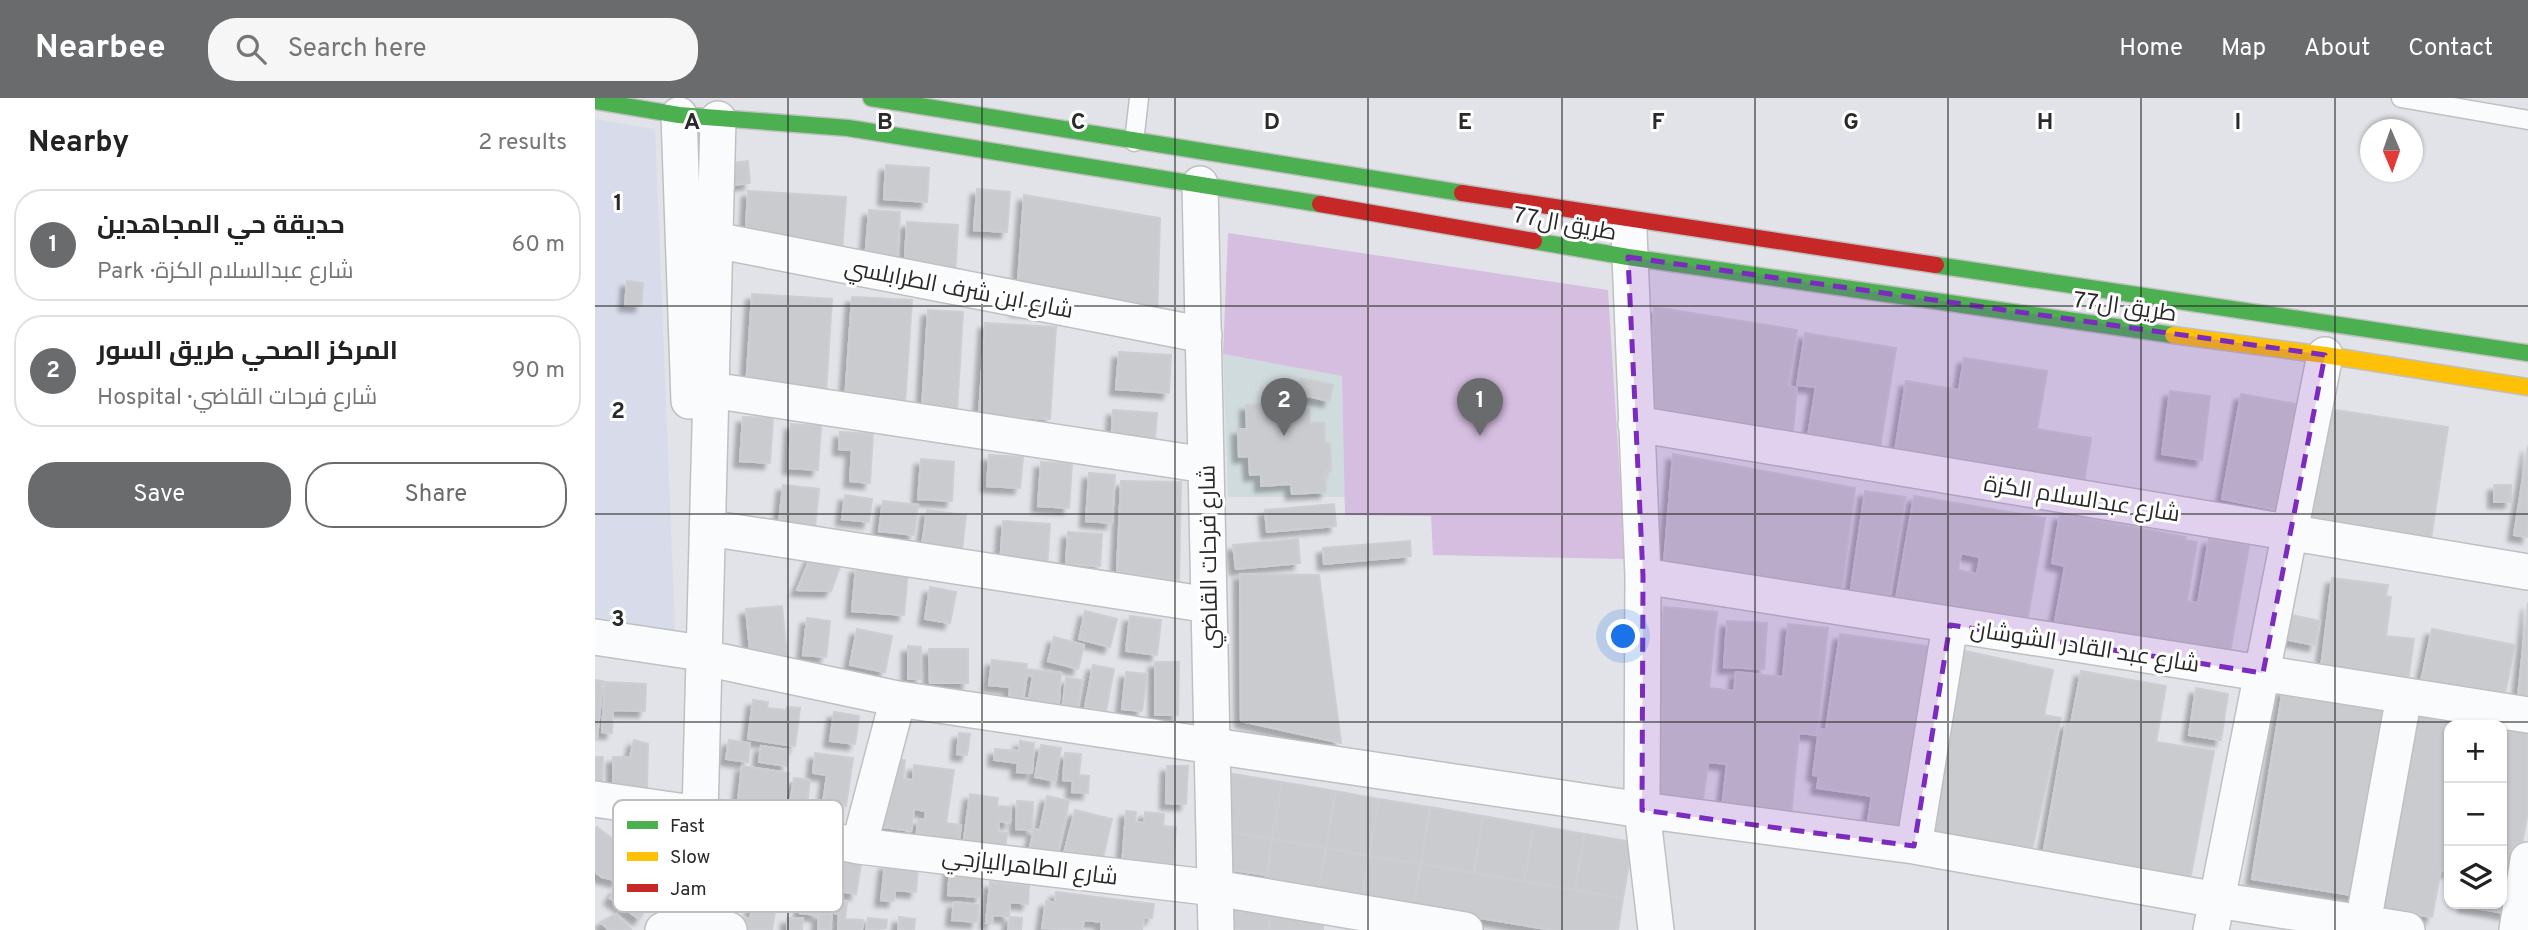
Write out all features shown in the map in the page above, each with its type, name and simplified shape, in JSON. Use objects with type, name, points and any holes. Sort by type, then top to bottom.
[{"type":"main road","name":"طريق ال77","points":[[877,98],[1134,142],[1629,220],[2528,354]]},
{"type":"main road","name":"طريق ال77","points":[[595,101],[719,108],[1201,184],[1629,257],[2325,355],[2528,387]]},
{"type":"street","points":[[679,106],[693,513],[703,709],[700,800]]},
{"type":"street","points":[[700,655],[708,528],[719,108]]},
{"type":"street","name":"شارع فرحات القاضي","points":[[1201,184],[1216,930]]},
{"type":"street","points":[[1629,220],[1643,576],[1643,810],[1656,930]]},
{"type":"street","name":"شارع ابن شرف الطرابلسي","points":[[715,240],[1204,335]]},
{"type":"street","points":[[2214,915],[2325,355]]},
{"type":"street","points":[[711,390],[1206,465]]},
{"type":"street","name":"شارع عبدالسلام الكزة","points":[[1636,424],[2528,572]]},
{"type":"street","points":[[708,528],[1209,605]]},
{"type":"street","name":"شارع عبد القادر الشوشان","points":[[1643,576],[2528,715]]},
{"type":"street","points":[[1914,846],[1950,625]]},
{"type":"street","points":[[595,637],[700,655],[898,699],[1643,810],[1914,846],[2214,915],[2363,923],[2407,930]]},
{"type":"street","points":[[2363,923],[2404,696]]},
{"type":"street","points":[[859,846],[898,699]]},
{"type":"street","name":"شارع الطاهراليازجي","points":[[843,843],[1215,888],[1352,921],[1465,930]]},
{"type":"street","points":[[2517,930],[2528,860]]},
{"type":"street","points":[[676,926],[730,930]]},
{"type":"lane","points":[[1134,142],[1139,98]]},
{"type":"lane","points":[[2401,98],[2528,120]]},
{"type":"highlighted area","points":[[1628,257],[2325,355],[2263,673],[1950,625],[1914,846],[1642,810],[1643,576]]},
{"type":"shaded area","points":[[595,119],[655,129],[675,631],[595,617]]},
{"type":"shaded area","points":[[1228,233],[1608,290],[1625,559],[1433,555],[1431,516],[1345,515],[1342,376],[1223,354]]},
{"type":"shaded area","points":[[1223,354],[1342,376],[1345,497],[1228,497]]},
{"type":"building","points":[[748,161],[750,183],[733,185],[731,163]]},
{"type":"building","points":[[886,165],[929,168],[927,202],[884,199]]},
{"type":"building","points":[[977,189],[1010,192],[1007,232],[974,230]]},
{"type":"building","points":[[748,191],[846,197],[842,251],[745,245]]},
{"type":"building","points":[[1024,195],[1160,218],[1157,321],[1016,310]]},
{"type":"building","points":[[869,210],[900,212],[897,263],[865,261]]},
{"type":"building","points":[[907,222],[958,225],[955,277],[904,274]]},
{"type":"building","points":[[627,281],[643,283],[641,306],[625,305]]},
{"type":"building","points":[[752,294],[832,299],[826,393],[746,388]]},
{"type":"building","points":[[852,297],[912,300],[905,404],[845,400]]},
{"type":"building","points":[[1654,307],[1797,330],[1788,386],[1797,388],[1792,442],[1651,418]]},
{"type":"building","points":[[928,310],[963,312],[957,411],[922,409]]},
{"type":"building","points":[[985,323],[1056,327],[1050,419],[979,415]]},
{"type":"building","points":[[1805,333],[1896,348],[1880,447],[1808,436],[1816,387],[1797,385]]},
{"type":"building","points":[[1119,352],[1171,355],[1169,393],[1116,389]]},
{"type":"building","points":[[1964,358],[2047,371],[2037,429],[2091,438],[2083,488],[1895,451],[1906,381],[1959,390]]},
{"type":"building","points":[[1301,378],[1333,385],[1329,401],[1298,394]]},
{"type":"building","points":[[2170,391],[2210,396],[2202,460],[2162,454]]},
{"type":"building","points":[[2241,394],[2296,404],[2277,510],[2222,499]]},
{"type":"building","points":[[1286,403],[1287,410],[1309,409],[1310,423],[1324,423],[1325,443],[1330,443],[1331,471],[1325,471],[1326,492],[1292,494],[1291,484],[1261,486],[1261,474],[1250,475],[1249,456],[1239,457],[1238,429],[1247,429],[1246,405]]},
{"type":"building","points":[[2322,408],[2448,427],[2430,545],[2304,525]]},
{"type":"building","points":[[1113,410],[1157,413],[1154,451],[1111,448]]},
{"type":"building","points":[[743,417],[773,418],[770,463],[740,461]]},
{"type":"building","points":[[791,424],[821,426],[818,470],[789,468]]},
{"type":"building","points":[[840,432],[873,434],[870,483],[850,481],[852,450],[839,449]]},
{"type":"building","points":[[2528,446],[2528,537],[2514,535]]},
{"type":"building","points":[[1673,454],[1855,488],[1841,595],[1664,563]]},
{"type":"building","points":[[989,455],[1023,457],[1020,488],[987,486]]},
{"type":"building","points":[[921,459],[954,462],[952,501],[918,499]]},
{"type":"building","points":[[1041,462],[1072,464],[1069,508],[1038,506]]},
{"type":"building","points":[[1089,473],[1115,475],[1112,523],[1086,521]]},
{"type":"building","points":[[1121,481],[1181,482],[1179,580],[1117,572]]},
{"type":"building","points":[[783,485],[819,489],[815,527],[779,523]]},
{"type":"building","points":[[2494,485],[2511,485],[2511,502],[2494,502]]},
{"type":"building","points":[[1865,491],[1905,497],[1889,601],[1850,596]]},
{"type":"building","points":[[845,495],[872,499],[869,522],[842,519]]},
{"type":"building","points":[[1914,496],[2045,518],[2027,622],[1896,599]]},
{"type":"building","points":[[883,501],[918,505],[914,535],[879,531]]},
{"type":"building","points":[[1334,504],[1336,526],[1267,532],[1265,510]]},
{"type":"building","points":[[927,510],[966,515],[962,550],[922,545]]},
{"type":"building","points":[[2060,514],[2186,537],[2185,540],[2197,542],[2187,601],[2198,603],[2209,539],[2249,546],[2230,652],[2054,627],[2065,566],[2052,563]]},
{"type":"building","points":[[1003,521],[1050,524],[1047,569],[1000,566]]},
{"type":"building","points":[[1068,532],[1102,534],[1100,566],[1066,564]]},
{"type":"building","points":[[1298,539],[1300,563],[1236,569],[1233,545]]},
{"type":"building","points":[[1410,541],[1411,556],[1324,564],[1323,548]]},
{"type":"building","points":[[1961,553],[1980,557],[1977,574],[1958,570]]},
{"type":"building","points":[[811,556],[843,558],[831,591],[797,590]]},
{"type":"building","points":[[856,567],[908,571],[904,615],[852,611]]},
{"type":"building","points":[[1240,574],[1319,575],[1341,743],[1241,721]]},
{"type":"building","points":[[2332,578],[2388,585],[2386,596],[2391,597],[2386,636],[2414,639],[2407,688],[2320,676]]},
{"type":"building","points":[[930,587],[956,592],[950,623],[925,619]]},
{"type":"building","points":[[2528,603],[2528,706],[2517,705]]},
{"type":"building","points":[[782,606],[787,658],[751,661],[746,609]]},
{"type":"building","points":[[1664,607],[1717,612],[1709,688],[1734,691],[1736,672],[1783,677],[1788,624],[1828,628],[1817,735],[1799,733],[1791,815],[1722,808],[1727,764],[1708,762],[1702,808],[1664,804],[1664,795],[1646,793]]},
{"type":"building","points":[[1085,611],[1117,619],[1110,647],[1079,639]]},
{"type":"building","points":[[2283,613],[2320,621],[2315,645],[2278,638]]},
{"type":"building","points":[[1130,616],[1161,620],[1157,655],[1126,651]]},
{"type":"building","points":[[807,618],[830,621],[826,657],[803,655]]},
{"type":"building","points":[[1727,621],[1767,623],[1764,669],[1724,667]]},
{"type":"building","points":[[857,629],[892,636],[885,672],[850,665]]},
{"type":"building","points":[[2432,629],[2515,645],[2503,703],[2420,686]]},
{"type":"building","points":[[1840,634],[1935,647],[1908,839],[1866,832],[1872,796],[1817,788],[1819,776],[1813,775],[1819,729],[1826,730]]},
{"type":"building","points":[[1054,637],[1084,645],[1078,669],[1048,661]]},
{"type":"building","points":[[908,646],[921,647],[921,679],[908,679]]},
{"type":"building","points":[[929,649],[968,649],[968,683],[930,683]]},
{"type":"building","points":[[1961,650],[2053,670],[2044,715],[2061,718],[2030,859],[1926,837]]},
{"type":"building","points":[[992,660],[1027,664],[1026,669],[1061,673],[1058,716],[1008,712],[1010,687],[989,685]],"holes":[[[1027,675],[1033,676],[1029,698],[1023,698]]]},
{"type":"building","points":[[1155,662],[1179,662],[1178,715],[1155,715]]},
{"type":"building","points":[[1093,665],[1114,669],[1106,711],[1085,707]]},
{"type":"building","points":[[2081,671],[2166,686],[2156,742],[2214,751],[2188,891],[2043,855],[2066,723],[2071,724]]},
{"type":"building","points":[[1126,672],[1147,674],[1142,711],[1122,709]]},
{"type":"building","points":[[1066,678],[1082,680],[1077,713],[1062,711]]},
{"type":"building","points":[[595,680],[603,681],[597,738],[595,738]]},
{"type":"building","points":[[605,682],[646,684],[645,711],[613,710],[612,733],[602,732]]},
{"type":"building","points":[[2196,688],[2228,694],[2221,740],[2189,735]]},
{"type":"building","points":[[2283,689],[2395,707],[2364,897],[2252,879]]},
{"type":"building","points":[[753,700],[768,702],[767,708],[800,708],[795,746],[748,739]]},
{"type":"building","points":[[834,712],[859,716],[855,744],[830,741]]},
{"type":"building","points":[[2413,712],[2459,720],[2444,720],[2444,871],[2441,870],[2432,917],[2380,908]]},
{"type":"building","points":[[2507,726],[2528,729],[2528,811],[2510,914],[2481,909],[2507,909]]},
{"type":"building","points":[[959,733],[970,734],[967,755],[957,754]]},
{"type":"building","points":[[634,740],[648,744],[647,788],[613,787],[613,757],[630,757]]},
{"type":"building","points":[[729,740],[750,743],[748,762],[726,759]]},
{"type":"building","points":[[1020,741],[1034,743],[1032,773],[1017,772],[1018,763],[994,760],[995,749],[1019,751]]},
{"type":"building","points":[[1041,745],[1061,748],[1055,781],[1035,777]]},
{"type":"building","points":[[761,746],[789,750],[787,766],[759,762]]},
{"type":"building","points":[[815,753],[853,758],[846,806],[843,806],[843,800],[823,800],[827,775],[813,773]]},
{"type":"building","points":[[1065,753],[1081,754],[1079,775],[1089,776],[1088,793],[1072,792],[1073,781],[1063,780]]},
{"type":"building","points":[[595,757],[603,757],[602,786],[595,786]]},
{"type":"building","points":[[885,757],[905,760],[903,779],[913,780],[914,765],[954,770],[946,823],[961,825],[958,847],[916,841],[918,819],[925,820],[926,811],[914,809],[911,831],[874,826]]},
{"type":"building","points":[[742,766],[789,773],[786,800],[738,800]]},
{"type":"building","points":[[1167,766],[1188,766],[1186,804],[1166,803]]},
{"type":"building","points":[[1221,772],[1282,782],[1272,839],[1212,829]]},
{"type":"building","points":[[794,778],[810,780],[808,800],[790,800]]},
{"type":"building","points":[[1282,782],[1335,791],[1326,848],[1272,839]]},
{"type":"building","points":[[1335,791],[1379,799],[1369,856],[1326,848]]},
{"type":"building","points":[[970,794],[998,798],[997,806],[1011,807],[1010,823],[999,821],[998,832],[1007,833],[1005,852],[963,847]]},
{"type":"building","points":[[1047,796],[1069,801],[1056,862],[1028,856],[1034,829],[1040,830]]},
{"type":"building","points":[[1379,799],[1430,807],[1421,864],[1369,856]]},
{"type":"building","points":[[1017,801],[1033,802],[1032,830],[1016,829]]},
{"type":"building","points":[[1430,807],[1483,816],[1474,873],[1421,864]]},
{"type":"building","points":[[1075,810],[1112,819],[1101,866],[1063,857]]},
{"type":"building","points":[[1126,811],[1136,812],[1135,822],[1144,823],[1145,812],[1164,814],[1163,826],[1176,827],[1173,870],[1122,866]]},
{"type":"building","points":[[1483,816],[1534,825],[1524,881],[1474,873]]},
{"type":"building","points":[[1534,825],[1585,834],[1575,890],[1524,881]]},
{"type":"building","points":[[597,827],[613,839],[613,880],[595,872]]},
{"type":"building","points":[[1230,832],[1272,839],[1267,875],[1231,870]]},
{"type":"building","points":[[1585,834],[1633,842],[1623,898],[1575,890]]},
{"type":"building","points":[[1272,839],[1326,848],[1318,891],[1265,882]]},
{"type":"building","points":[[1326,848],[1369,856],[1362,898],[1318,891]]},
{"type":"building","points":[[1369,856],[1421,864],[1413,907],[1362,898]]},
{"type":"building","points":[[843,857],[861,864],[856,894],[843,892]]},
{"type":"building","points":[[885,864],[918,868],[916,892],[895,890],[894,901],[881,900]]},
{"type":"building","points":[[1421,864],[1623,898],[1618,930],[1552,930],[1413,907]]},
{"type":"building","points":[[950,867],[983,871],[981,897],[948,895]]},
{"type":"building","points":[[990,882],[1029,886],[1028,904],[1010,902],[1009,917],[993,915],[992,923],[986,923]]},
{"type":"building","points":[[1056,892],[1154,904],[1152,918],[1144,917],[1142,930],[1101,930],[1102,922],[1084,920],[1082,930],[1042,928],[1046,901],[1055,903]]},
{"type":"building","points":[[1219,900],[1270,909],[1269,930],[1218,930]]},
{"type":"building","points":[[843,902],[847,902],[845,919],[863,920],[862,930],[838,930],[839,914],[828,912],[843,912]]},
{"type":"building","points":[[954,902],[979,905],[977,922],[952,920]]},
{"type":"building","points":[[1270,909],[1323,918],[1323,930],[1269,930]]},
{"type":"building","points":[[629,912],[644,912],[639,919]]},
{"type":"building","points":[[698,912],[734,912],[733,919],[698,915]]},
{"type":"building","points":[[751,912],[775,912],[772,930],[748,929],[749,925],[742,924],[743,917],[750,919]]},
{"type":"building","points":[[800,912],[817,912],[817,915]]},
{"type":"building","points":[[819,913],[832,914],[830,930],[818,930]]},
{"type":"building","points":[[616,914],[630,930],[609,930],[601,922]]},
{"type":"building","points":[[899,917],[915,919],[914,930],[898,930]]},
{"type":"building","points":[[1010,917],[1022,918],[1021,930],[1008,930]]},
{"type":"building","points":[[787,918],[803,918],[802,930],[787,930]]},
{"type":"building","points":[[868,918],[887,920],[886,928],[866,930]]},
{"type":"traffic: fast","points":[[871,98],[1462,193]]},
{"type":"traffic: fast","points":[[595,101],[679,115],[848,128],[1320,204]]},
{"type":"traffic: fast","points":[[1534,241],[1628,257],[2173,335]]},
{"type":"traffic: fast","points":[[1936,265],[2528,353]]},
{"type":"traffic: slow","points":[[2173,335],[2325,355],[2528,387]]},
{"type":"traffic: jam","points":[[1462,193],[1936,265]]},
{"type":"traffic: jam","points":[[1320,204],[1534,241]]},
{"type":"place","name":"المركز الصحي طريق السور","points":[[1284,436]]},
{"type":"place","name":"حديقة حي المجاهدين","points":[[1480,436]]}]
